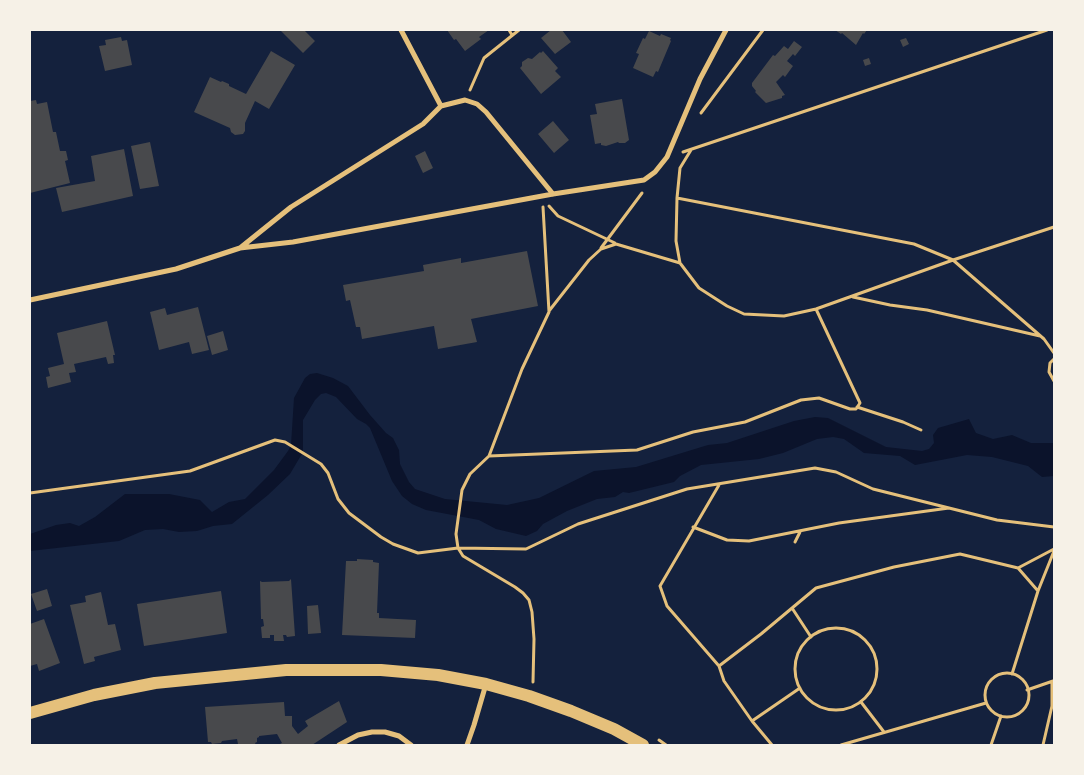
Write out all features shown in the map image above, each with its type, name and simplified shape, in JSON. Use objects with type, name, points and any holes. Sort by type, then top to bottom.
[{"type":"main road","points":[[30,713],[94,695],[155,683],[286,670],[382,670],[438,675],[486,684],[529,696],[614,729],[643,745]]},
{"type":"street","points":[[401,30],[441,106]]},
{"type":"street","points":[[30,300],[176,269],[240,248],[294,242],[552,194],[644,180],[655,172],[667,157],[700,79],[726,30]]},
{"type":"street","points":[[240,248],[291,207],[423,124],[441,106],[465,100],[477,104],[486,112],[552,194]]},
{"type":"street","points":[[467,745],[486,684]]},
{"type":"street","points":[[339,745],[358,735],[385,732],[399,736],[410,745]]},
{"type":"path","points":[[509,30],[512,34]]},
{"type":"path","points":[[465,100],[484,58],[519,30]]},
{"type":"path","points":[[697,117],[763,30]]},
{"type":"path","points":[[1047,30],[691,150],[680,168],[676,241],[680,263],[699,288],[727,306],[744,314],[784,316],[816,309],[953,260],[1054,227]]},
{"type":"path","points":[[534,677],[534,639],[529,600],[515,587],[463,556],[458,548],[456,534],[462,490],[470,474],[489,456],[522,369],[549,312],[589,260],[601,249],[644,190],[644,180]]},
{"type":"path","points":[[541,196],[558,216],[616,244],[680,263]]},
{"type":"path","points":[[541,196],[544,213],[549,312]]},
{"type":"path","points":[[678,198],[914,244],[953,260],[1040,336],[1054,353]]},
{"type":"path","points":[[601,249],[616,244]]},
{"type":"path","points":[[851,296],[890,305],[927,310],[1040,336]]},
{"type":"path","points":[[816,309],[854,389],[860,403],[858,407]]},
{"type":"path","points":[[1054,359],[1050,363],[1048,372],[1054,381]]},
{"type":"path","points":[[489,456],[637,450],[692,432],[745,422],[801,400],[820,398],[850,409],[858,407],[921,430]]},
{"type":"path","points":[[30,493],[190,471],[275,440],[285,442],[321,464],[328,473],[338,499],[349,513],[393,544],[418,553],[458,548],[526,549],[578,524],[687,489],[815,468],[836,472],[873,488],[996,520],[1054,527]]},
{"type":"path","points":[[720,484],[660,586],[667,606],[719,666],[724,681],[752,721],[772,745]]},
{"type":"path","points":[[693,527],[727,540],[749,541],[839,523],[952,508]]},
{"type":"path","points":[[795,542],[800,532]]},
{"type":"path","points":[[1018,568],[1054,550]]},
{"type":"path","points":[[1012,674],[1038,591],[1054,550]]},
{"type":"path","points":[[719,666],[816,588],[894,568],[960,554],[1018,568],[1038,591]]},
{"type":"path","points":[[792,608],[811,637]]},
{"type":"path","points":[[835,628],[848,630],[859,635],[869,644],[875,656],[877,668],[875,681],[870,692],[861,702],[848,708],[834,710],[820,707],[808,699],[800,688],[795,666],[803,645],[811,637],[822,631],[835,628]]},
{"type":"path","points":[[1012,674],[1019,678],[1028,690],[1026,704],[1016,715],[1002,716],[990,709],[986,703],[985,697],[988,684],[999,675],[1012,674]]},
{"type":"path","points":[[1028,690],[1053,681],[1052,706],[1043,745]]},
{"type":"path","points":[[752,721],[800,688]]},
{"type":"path","points":[[861,702],[884,732]]},
{"type":"path","points":[[841,745],[986,703]]},
{"type":"path","points":[[991,745],[1002,716]]},
{"type":"water","points":[[317,373],[333,378],[348,386],[370,415],[393,438],[399,450],[400,464],[409,482],[415,489],[445,499],[507,505],[539,498],[594,471],[636,467],[708,445],[727,443],[794,421],[815,417],[828,418],[886,447],[922,451],[929,449],[934,443],[933,435],[938,428],[969,419],[976,433],[993,439],[1012,435],[1031,443],[1054,443],[1054,476],[1042,477],[1028,466],[992,457],[967,455],[915,465],[900,456],[864,453],[844,439],[833,437],[817,439],[783,453],[759,459],[701,465],[680,476],[674,482],[629,493],[623,492],[615,497],[597,499],[567,511],[526,536],[496,529],[479,520],[426,510],[412,504],[402,496],[392,481],[370,428],[357,419],[336,397],[326,393],[321,394],[315,400],[303,420],[303,452],[290,474],[268,495],[232,524],[213,526],[197,531],[145,530],[119,541],[30,551],[30,534],[56,525],[70,523],[79,526],[95,517],[125,494],[169,494],[200,500],[212,512],[229,502],[245,499],[274,470],[288,451],[291,445],[294,398],[305,378],[310,374]]},
{"type":"building","points":[[280,30],[304,30],[315,41],[303,53]]},
{"type":"building","points":[[447,30],[489,30],[479,37],[481,39],[465,51]]},
{"type":"building","points":[[551,30],[562,30],[571,42],[555,54],[541,38]]},
{"type":"building","points":[[835,30],[867,30],[856,45],[842,33]]},
{"type":"building","points":[[649,31],[671,38],[658,72],[656,71],[653,77],[633,68],[639,54],[636,53],[643,38],[645,39]]},
{"type":"building","points":[[121,37],[122,41],[127,40],[132,65],[105,71],[99,46],[106,45],[105,40]]},
{"type":"building","points":[[906,38],[909,44],[903,47],[900,40]]},
{"type":"building","points":[[794,41],[802,47],[795,56],[793,54],[787,61],[793,66],[785,77],[783,75],[776,82],[785,95],[782,98],[766,103],[755,92],[752,83],[773,55],[775,56],[784,46],[788,49]]},
{"type":"building","points":[[271,51],[295,65],[269,109],[255,101],[245,123],[243,134],[235,135],[231,132],[230,128],[194,112],[210,77],[229,84],[229,86],[246,94]]},
{"type":"building","points":[[543,51],[558,68],[555,71],[561,77],[541,94],[520,68],[522,62],[528,58],[532,59]]},
{"type":"building","points":[[869,58],[871,64],[865,66],[863,60]]},
{"type":"building","points":[[622,99],[629,140],[625,143],[618,142],[606,146],[601,145],[601,143],[595,144],[590,115],[597,114],[595,104]]},
{"type":"building","points":[[36,100],[37,104],[47,102],[53,132],[56,132],[60,151],[66,151],[68,160],[65,161],[70,183],[30,193],[30,101]]},
{"type":"building","points":[[553,121],[569,140],[554,153],[538,134]]},
{"type":"building","points":[[150,142],[159,186],[140,189],[131,146]]},
{"type":"building","points":[[124,149],[133,196],[62,212],[56,188],[95,181],[91,156]]},
{"type":"building","points":[[425,151],[433,168],[423,173],[415,156]]},
{"type":"building","points":[[527,251],[538,306],[471,319],[477,342],[438,349],[434,326],[362,339],[360,327],[356,327],[350,300],[346,301],[343,285],[424,271],[423,265],[461,258],[461,263]]},
{"type":"building","points":[[198,307],[209,350],[192,354],[189,342],[159,350],[150,312],[165,308],[167,315]]},
{"type":"building","points":[[107,321],[115,355],[113,355],[114,363],[108,364],[106,357],[74,364],[76,372],[69,373],[71,382],[48,388],[46,377],[50,376],[48,368],[64,364],[57,333]]},
{"type":"building","points":[[223,331],[228,350],[212,355],[207,336]]},
{"type":"building","points":[[357,559],[373,560],[373,562],[379,563],[377,613],[379,613],[379,618],[416,620],[415,638],[342,635],[346,561],[357,561]]},
{"type":"building","points":[[291,579],[295,636],[287,637],[283,635],[284,641],[274,641],[274,635],[270,635],[270,638],[262,638],[261,627],[264,626],[263,619],[261,619],[260,581],[289,581]]},
{"type":"building","points":[[47,589],[52,606],[37,611],[31,594]]},
{"type":"building","points":[[221,591],[227,633],[144,646],[137,604]]},
{"type":"building","points":[[101,592],[108,625],[115,624],[121,650],[94,657],[95,661],[84,664],[70,605],[86,602],[85,596]]},
{"type":"building","points":[[318,605],[321,633],[308,634],[307,606]]},
{"type":"building","points":[[44,619],[60,663],[39,671],[37,664],[30,666],[30,624]]},
{"type":"building","points":[[339,701],[347,722],[312,745],[278,745],[282,743],[277,734],[259,736],[255,743],[256,745],[238,744],[237,739],[212,744],[208,742],[205,707],[284,702],[285,716],[292,716],[292,726],[298,734],[308,726],[305,721]]}]
